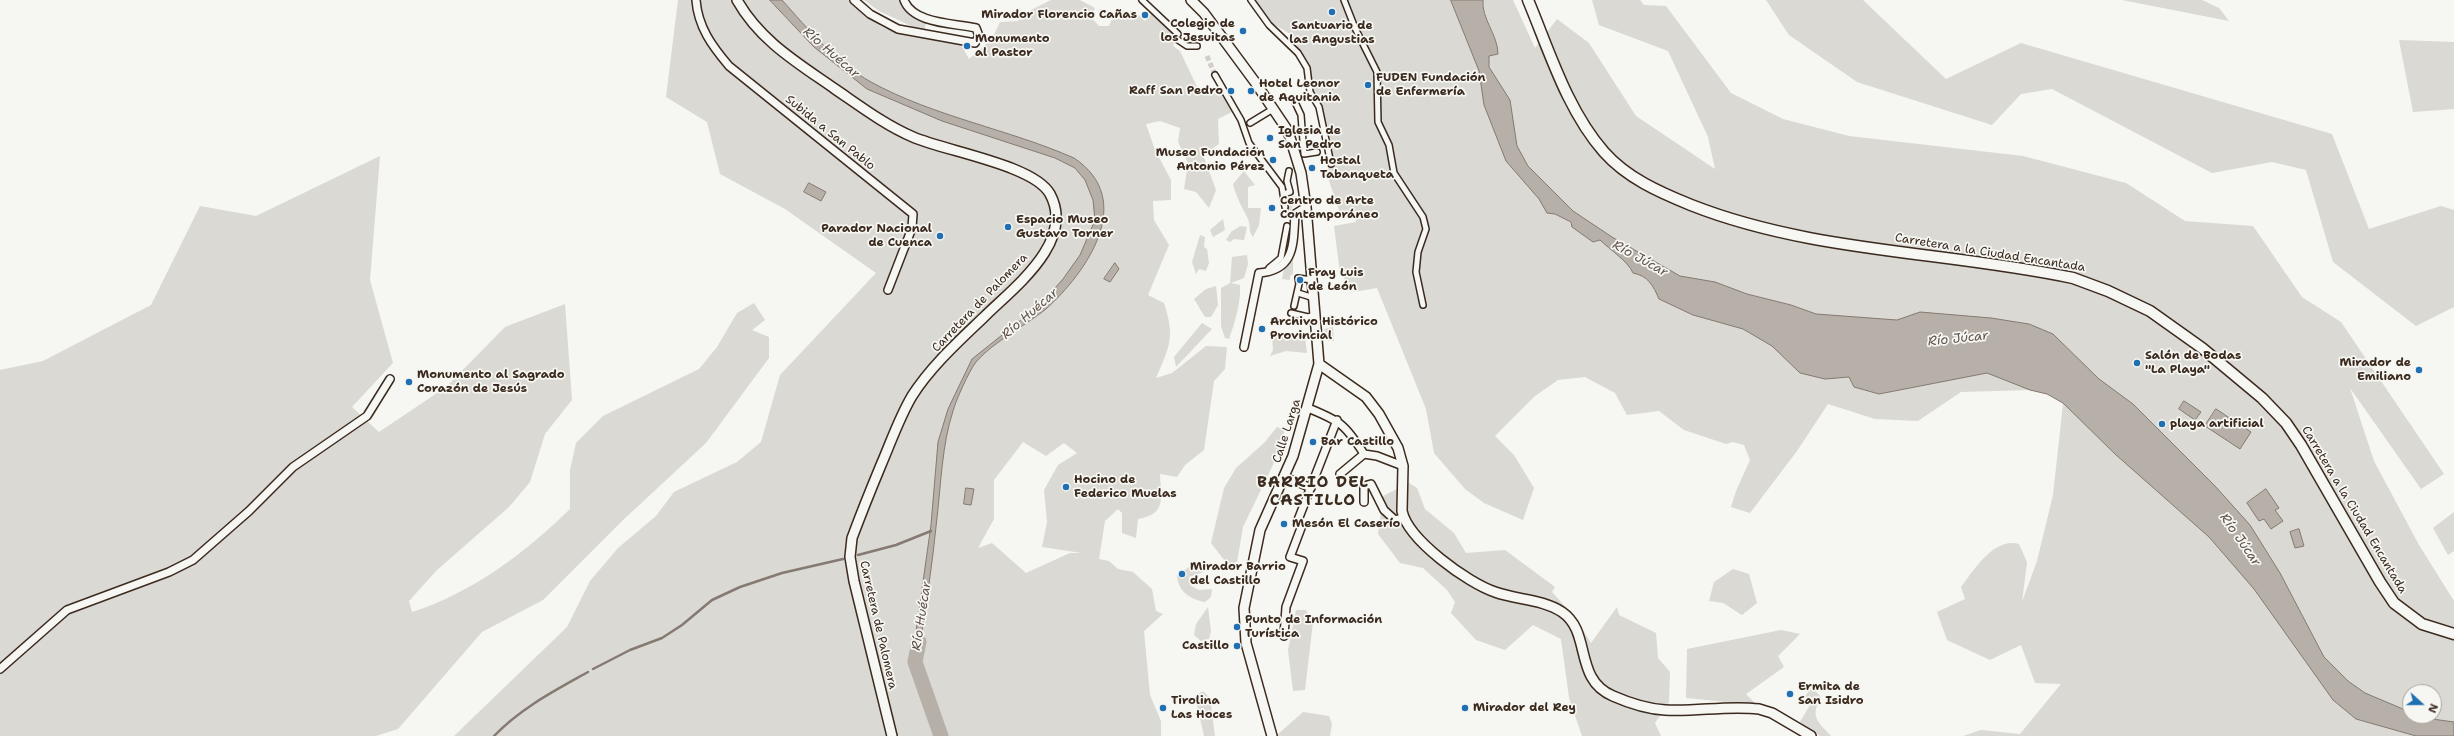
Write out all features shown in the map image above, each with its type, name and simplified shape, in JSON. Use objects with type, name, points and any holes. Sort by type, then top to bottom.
[{"type":"main road","name":"Carretera a la Ciudad Encantada","points":[[1528,0],[1567,92],[1590,134],[1604,152],[1625,171],[1658,192],[1727,218],[1792,235],[2073,278],[2108,290],[2150,311],[2219,362],[2279,414],[2320,474],[2380,582],[2394,603],[2422,624],[2454,634]]},
{"type":"street","name":"Subida a San Pablo","points":[[696,0],[697,13],[709,42],[729,66],[912,214],[912,228],[888,290]]},
{"type":"street","name":"Carretera de Palomera","points":[[737,0],[751,23],[772,45],[867,110],[895,128],[930,144],[1003,166],[1032,177],[1048,192],[1056,212],[1053,235],[1042,256],[1017,286],[952,349],[913,395],[899,423],[852,538],[850,557],[855,588],[892,736]]},
{"type":"street","points":[[854,0],[870,14],[898,29],[975,42],[979,36],[976,28],[927,18],[914,13],[907,7],[904,0]]},
{"type":"street","points":[[1142,0],[1178,34]]},
{"type":"street","name":"Calle Larga","points":[[1192,0],[1204,13],[1288,131],[1296,154],[1306,207],[1318,359],[1308,408],[1285,477],[1260,530],[1244,608],[1246,643],[1272,736]]},
{"type":"street","points":[[1251,0],[1269,25],[1298,53],[1307,68],[1310,92],[1319,107],[1331,164]]},
{"type":"street","points":[[1344,0],[1355,28],[1378,72],[1378,122],[1389,144],[1394,173],[1423,217],[1426,229],[1418,252],[1416,272],[1423,305]]},
{"type":"street","points":[[1178,40],[1187,46],[1198,46],[1190,41]]},
{"type":"street","points":[[1215,75],[1241,120],[1249,143],[1282,187],[1285,207]]},
{"type":"street","points":[[1294,100],[1301,115],[1296,154],[1317,152]]},
{"type":"street","points":[[1250,123],[1273,109]]},
{"type":"street","points":[[1283,194],[1290,192],[1287,181],[1289,171]]},
{"type":"street","points":[[1244,347],[1259,273],[1280,268],[1292,252],[1295,214],[1306,207]]},
{"type":"street","points":[[1267,272],[1269,268],[1281,258],[1287,226]]},
{"type":"street","points":[[1294,306],[1298,293],[1298,278],[1312,280]]},
{"type":"street","points":[[1298,293],[1314,298]]},
{"type":"street","points":[[1291,312],[1308,317],[1315,315]]},
{"type":"street","points":[[1318,359],[1370,401],[1398,448],[1403,466],[1401,501],[1403,518],[1427,546],[1474,582],[1495,592],[1540,603],[1562,612],[1575,629],[1591,679],[1606,692],[1632,703],[1658,709],[1759,709],[1772,713],[1811,736]]},
{"type":"street","points":[[0,669],[67,610],[169,572],[193,560],[249,511],[293,467],[367,416],[390,379]]},
{"type":"street","points":[[1308,408],[1337,420],[1346,427],[1364,454],[1377,456],[1403,466]]},
{"type":"street","points":[[1284,636],[1286,607],[1303,561],[1290,557],[1301,528],[1298,520],[1337,420]]},
{"type":"street","points":[[1340,474],[1364,454]]},
{"type":"street","points":[[1285,477],[1311,488]]},
{"type":"street","points":[[1364,502],[1362,490],[1367,483],[1370,484],[1384,510],[1395,520],[1403,518]]},
{"type":"shaded area","points":[[678,0],[692,0],[701,3],[701,0],[850,0],[875,22],[893,32],[902,35],[960,43],[969,59],[992,39],[1000,22],[1018,21],[1021,15],[1051,0],[1080,0],[1095,8],[1091,17],[1099,26],[1109,26],[1114,14],[1121,10],[1129,13],[1130,11],[1134,11],[1145,21],[1151,14],[1178,36],[1173,46],[1180,51],[1199,91],[1205,87],[1213,90],[1217,87],[1232,112],[1218,119],[1219,144],[1203,155],[1216,190],[1209,208],[1196,192],[1184,189],[1188,163],[1178,142],[1180,128],[1160,121],[1146,124],[1155,150],[1171,180],[1171,200],[1153,201],[1154,220],[1169,245],[1148,295],[1164,303],[1170,333],[1168,349],[1156,378],[1172,373],[1206,346],[1227,347],[1225,369],[1214,381],[1204,450],[1185,465],[1177,477],[1160,474],[1160,504],[1154,513],[1147,517],[1138,519],[1136,538],[1122,533],[1122,513],[1118,509],[1105,521],[1099,559],[1109,561],[1118,569],[1133,572],[1152,589],[1156,611],[1163,614],[1144,631],[1150,695],[1161,721],[1161,736],[454,736],[567,627],[590,581],[618,548],[656,516],[674,492],[737,462],[761,442],[780,375],[876,273],[785,209],[720,174],[707,122],[666,97]],"holes":[[[1023,442],[1046,456],[1064,443],[1077,453],[1058,465],[1044,490],[1047,522],[1042,547],[1082,553],[1070,553],[1026,573],[992,543],[978,548],[994,519],[994,480]]]},
{"type":"shaded area","points":[[864,0],[904,0],[927,18],[924,32],[879,11]]},
{"type":"shaded area","points":[[1255,0],[1513,0],[1535,48],[1557,19],[1589,43],[1636,116],[1715,169],[1708,137],[1668,51],[1599,25],[1592,0],[1640,0],[1644,5],[1666,6],[1731,93],[1783,119],[1849,136],[2023,156],[2126,183],[2185,221],[2253,226],[2302,297],[2341,322],[2444,474],[2421,489],[2350,388],[2374,461],[2419,545],[2454,601],[2454,736],[1963,736],[1981,730],[2020,734],[2061,684],[2035,683],[2021,645],[1990,660],[1947,640],[1937,612],[1965,599],[1961,587],[1978,564],[1993,550],[2001,545],[2010,543],[2019,544],[2027,562],[2022,602],[2037,561],[2053,495],[2063,404],[2047,393],[2030,390],[1961,392],[1918,421],[1875,419],[1828,404],[1797,451],[1750,513],[1731,507],[1736,491],[1750,460],[1744,445],[1733,442],[1726,444],[1684,430],[1659,411],[1627,415],[1615,393],[1585,377],[1558,380],[1535,396],[1495,436],[1514,455],[1534,488],[1523,520],[1484,503],[1465,489],[1434,453],[1426,409],[1377,288],[1354,292],[1340,273],[1334,226],[1356,222],[1354,211],[1340,213],[1327,175],[1328,168],[1332,167],[1326,122],[1313,88],[1308,65],[1290,34],[1272,23]]},
{"type":"shaded area","points":[[1766,0],[1863,0],[1946,79],[2021,43],[2332,134],[2369,229],[2441,206],[2454,210],[2454,307],[2416,326],[2333,262],[2306,170],[2272,162],[2212,173],[2052,89],[2021,94],[1992,125],[1857,82],[1789,35]]},
{"type":"shaded area","points":[[2122,0],[2202,0],[2219,8],[2229,21]]},
{"type":"shaded area","points":[[2399,40],[2454,42],[2454,109],[2413,112]]},
{"type":"shaded area","points":[[380,156],[370,280],[393,363],[352,407],[379,432],[446,387],[505,327],[565,304],[572,400],[545,434],[530,482],[509,507],[437,570],[409,601],[412,612],[434,604],[476,583],[516,556],[553,525],[570,509],[570,470],[576,443],[603,416],[699,369],[717,347],[737,313],[754,303],[765,320],[752,330],[769,337],[769,358],[706,443],[622,521],[543,600],[482,632],[398,729],[376,736],[0,736],[0,370],[43,361],[151,305],[200,206],[256,216]]},
{"type":"shaded area","points":[[1244,171],[1255,185],[1248,187],[1248,208],[1261,208],[1259,225],[1253,237],[1248,219],[1237,198],[1233,184]]},
{"type":"shaded area","points":[[1296,196],[1290,213],[1288,219],[1285,198]]},
{"type":"shaded area","points":[[1223,219],[1225,230],[1213,237],[1210,230]]},
{"type":"shaded area","points":[[1240,226],[1247,227],[1244,240],[1234,239],[1230,242],[1226,240],[1231,232]]},
{"type":"shaded area","points":[[1200,235],[1205,237],[1204,247],[1207,249],[1209,263],[1206,271],[1199,269],[1196,274],[1192,262]]},
{"type":"shaded area","points":[[1247,255],[1248,264],[1244,278],[1231,283],[1240,285],[1240,299],[1229,339],[1225,338],[1221,326],[1221,288],[1230,283],[1232,257]]},
{"type":"shaded area","points":[[1293,257],[1293,274],[1290,276],[1290,280],[1282,279],[1285,264]]},
{"type":"shaded area","points":[[1216,286],[1218,305],[1211,317],[1205,317],[1194,299],[1206,289]]},
{"type":"shaded area","points":[[1202,323],[1212,329],[1176,367],[1174,357]]},
{"type":"shaded area","points":[[1333,327],[1334,341],[1327,341],[1324,329]]},
{"type":"shaded area","points":[[1272,337],[1305,337],[1307,353],[1286,351],[1270,356],[1273,350]]},
{"type":"shaded area","points":[[1277,427],[1285,430],[1273,465],[1243,527],[1237,562],[1228,565],[1211,543],[1224,488],[1236,468],[1264,443]]},
{"type":"shaded area","points":[[1409,483],[1417,488],[1425,509],[1454,533],[1466,553],[1505,550],[1555,587],[1552,592],[1574,616],[1591,643],[1617,607],[1619,615],[1656,633],[1658,658],[1670,672],[1669,702],[1655,723],[1661,736],[1582,736],[1569,698],[1561,639],[1533,625],[1505,650],[1476,640],[1451,613],[1455,602],[1447,590],[1423,568],[1400,563],[1378,534],[1383,496]]},
{"type":"shaded area","points":[[2454,512],[2454,551],[2448,555],[2433,528]]},
{"type":"shaded area","points":[[1197,562],[1204,563],[1206,571],[1189,577],[1191,586],[1199,590],[1212,589],[1211,597],[1205,602],[1194,599],[1186,594],[1182,590],[1178,581],[1177,575]]},
{"type":"shaded area","points":[[1733,569],[1749,574],[1757,603],[1742,615],[1723,603],[1709,601],[1714,582]]},
{"type":"shaded area","points":[[1208,607],[1211,631],[1209,639],[1201,641],[1194,635],[1196,624]]},
{"type":"shaded area","points":[[1296,610],[1306,610],[1313,622],[1305,690],[1293,691],[1288,650]]},
{"type":"shaded area","points":[[1781,630],[1800,634],[1778,656],[1784,667],[1746,694],[1757,705],[1686,698],[1687,649]]},
{"type":"shaded area","points":[[1812,687],[1821,697],[1816,709],[1817,718],[1831,736],[1820,736],[1800,722],[1810,705],[1802,700]]},
{"type":"shaded area","points":[[1203,691],[1210,698],[1215,736],[1204,736],[1195,696]]},
{"type":"shaded area","points":[[1303,712],[1329,716],[1332,724],[1330,736],[1276,736]]},
{"type":"water","points":[[770,0],[782,0],[823,45],[846,65],[871,82],[920,105],[1023,139],[1074,158],[1093,175],[1102,194],[1104,214],[1099,235],[1077,276],[1062,294],[1046,309],[1000,341],[976,362],[966,379],[957,400],[946,437],[931,572],[917,662],[912,660],[931,525],[938,442],[948,409],[972,359],[1041,304],[1063,279],[1080,255],[1095,220],[1093,200],[1085,180],[1075,168],[1055,158],[942,121],[867,89],[814,47]]},
{"type":"water","name":"Río Júcar","points":[[1451,0],[1483,0],[1484,13],[1495,40],[1498,54],[1489,56],[1489,67],[1510,100],[1517,146],[1528,166],[1573,211],[1612,237],[1680,276],[1715,282],[1747,294],[1791,305],[1816,314],[1897,320],[1920,312],[1991,318],[2029,324],[2053,334],[2099,379],[2133,404],[2215,486],[2250,525],[2280,573],[2324,657],[2348,681],[2365,693],[2402,709],[2402,724],[2442,724],[2442,720],[2454,722],[2454,736],[2416,736],[2356,719],[2333,700],[2254,589],[2209,537],[2115,454],[2063,403],[2047,394],[2030,390],[1987,373],[1879,394],[1854,387],[1849,377],[1825,379],[1800,373],[1772,346],[1743,329],[1693,315],[1659,299],[1655,289],[1643,276],[1633,273],[1623,260],[1600,240],[1593,242],[1572,227],[1571,222],[1555,214],[1547,213],[1539,199],[1506,161],[1484,105],[1479,71]]},
{"type":"water","points":[[809,183],[826,192],[821,201],[804,192]]},
{"type":"water","points":[[1115,263],[1119,269],[1110,282],[1104,279]]},
{"type":"water","points":[[2184,401],[2201,412],[2195,420],[2179,409]]},
{"type":"water","points":[[2216,409],[2251,432],[2240,449],[2205,426]]},
{"type":"water","points":[[966,488],[974,489],[971,505],[964,504]]},
{"type":"water","points":[[2266,489],[2279,508],[2275,510],[2283,521],[2271,529],[2264,519],[2259,521],[2247,503]]},
{"type":"water","points":[[2299,529],[2304,546],[2295,548],[2290,532]]},
{"type":"waterway","points":[[858,555],[896,545],[931,531]]},
{"type":"waterway","points":[[593,669],[630,650],[662,638],[682,625],[712,600],[740,587],[782,573],[843,559]]},
{"type":"waterway","name":"Río Huécar","points":[[919,642],[915,662],[941,736]]},
{"type":"waterway","points":[[494,736],[527,708],[550,693],[588,672]]},
{"type":"tunnel","points":[[1207,56],[1215,75]]},
{"type":"place","name":"Santuario de las Angustias","points":[[1332,12]]},
{"type":"place","name":"Mirador Florencio Cañas","points":[[1145,15]]},
{"type":"place","name":"Colegio de los Jesuitas","points":[[1243,31]]},
{"type":"place","name":"Monumento al Pastor","points":[[967,46]]},
{"type":"place","name":"FUDEN Fundación de Enfermería","points":[[1368,85]]},
{"type":"place","name":"Raff San Pedro","points":[[1231,91]]},
{"type":"place","name":"Hotel Leonor de Aquitania","points":[[1251,91]]},
{"type":"place","name":"Iglesia de San Pedro","points":[[1270,138]]},
{"type":"place","name":"Museo Fundación Antonio Pérez","points":[[1273,160]]},
{"type":"place","name":"Hostal Tabanqueta","points":[[1312,168]]},
{"type":"place","name":"Centro de Arte Contemporáneo","points":[[1272,208]]},
{"type":"place","name":"Espacio Museo Gustavo Torner","points":[[1008,227]]},
{"type":"place","name":"Parador Nacional de Cuenca","points":[[940,236]]},
{"type":"place","name":"Fray Luis de León","points":[[1300,280]]},
{"type":"place","name":"Archivo Histórico Provincial","points":[[1262,329]]},
{"type":"place","name":"Salón de Bodas \"La Playa\"","points":[[2137,363]]},
{"type":"place","name":"Mirador de Emiliano","points":[[2419,370]]},
{"type":"place","name":"Monumento al Sagrado Corazón de Jesús","points":[[409,382]]},
{"type":"place","name":"playa artificial","points":[[2162,424]]},
{"type":"place","name":"Bar Castillo","points":[[1313,442]]},
{"type":"place","name":"Hocino de Federico Muelas","points":[[1066,487]]},
{"type":"place","name":"Mesón El Caserío","points":[[1284,524]]},
{"type":"place","name":"Mirador Barrio del Castillo","points":[[1182,574]]},
{"type":"place","name":"Punto de Información Turística","points":[[1237,627]]},
{"type":"place","name":"Castillo","points":[[1237,646]]},
{"type":"place","name":"Ermita de San Isidro","points":[[1790,694]]},
{"type":"place","name":"Tirolina Las Hoces","points":[[1163,708]]},
{"type":"place","name":"Mirador del Rey","points":[[1465,708]]},
{"type":"district","name":"BARRIO DEL CASTILLO","points":[[1313,492]]}]
